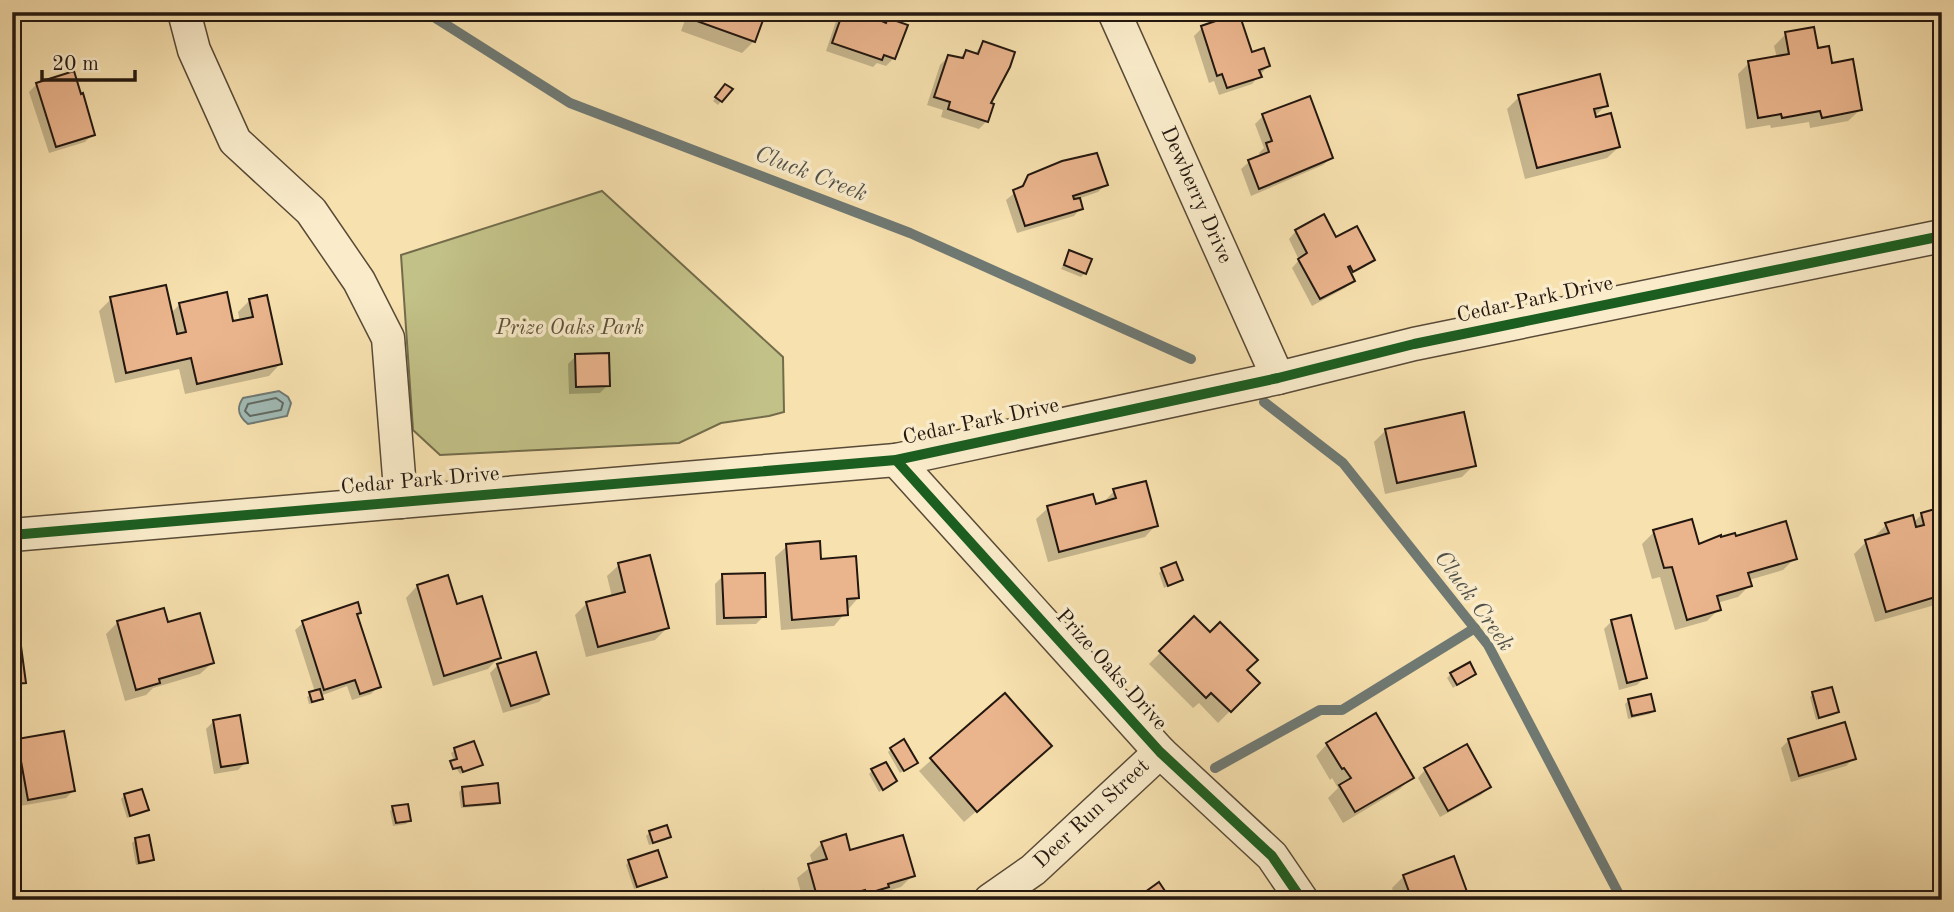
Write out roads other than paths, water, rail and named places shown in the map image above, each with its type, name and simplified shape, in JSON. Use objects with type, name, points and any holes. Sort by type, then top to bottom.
[{"type":"street","points":[[184,12],[194,50],[235,141],[312,211],[359,281],[388,338],[401,502]]},
{"type":"street","name":"Dewberry Drive","points":[[1112,13],[1278,378]]},
{"type":"street","name":"Cedar Park Drive","points":[[12,535],[896,460],[1278,378],[1414,344],[1942,236]]},
{"type":"street","name":"Prize Oaks Drive","points":[[896,460],[1160,752],[1272,856],[1302,900]]},
{"type":"street","name":"Deer Run Street","points":[[990,900],[1033,870],[1160,752]]},
{"type":"water","points":[[279,391],[288,397],[291,403],[287,416],[248,424],[242,418],[239,409],[243,398]]},
{"type":"waterway","name":"Cluck Creek","points":[[426,12],[570,103],[910,233],[1191,359]]},
{"type":"waterway","name":"Cluck Creek","points":[[1264,402],[1343,463],[1488,645],[1622,900]]},
{"type":"waterway","points":[[1215,768],[1320,710],[1342,710],[1475,628]]},
{"type":"park label","name":"Prize Oaks Park","points":[[570,328]]}]
